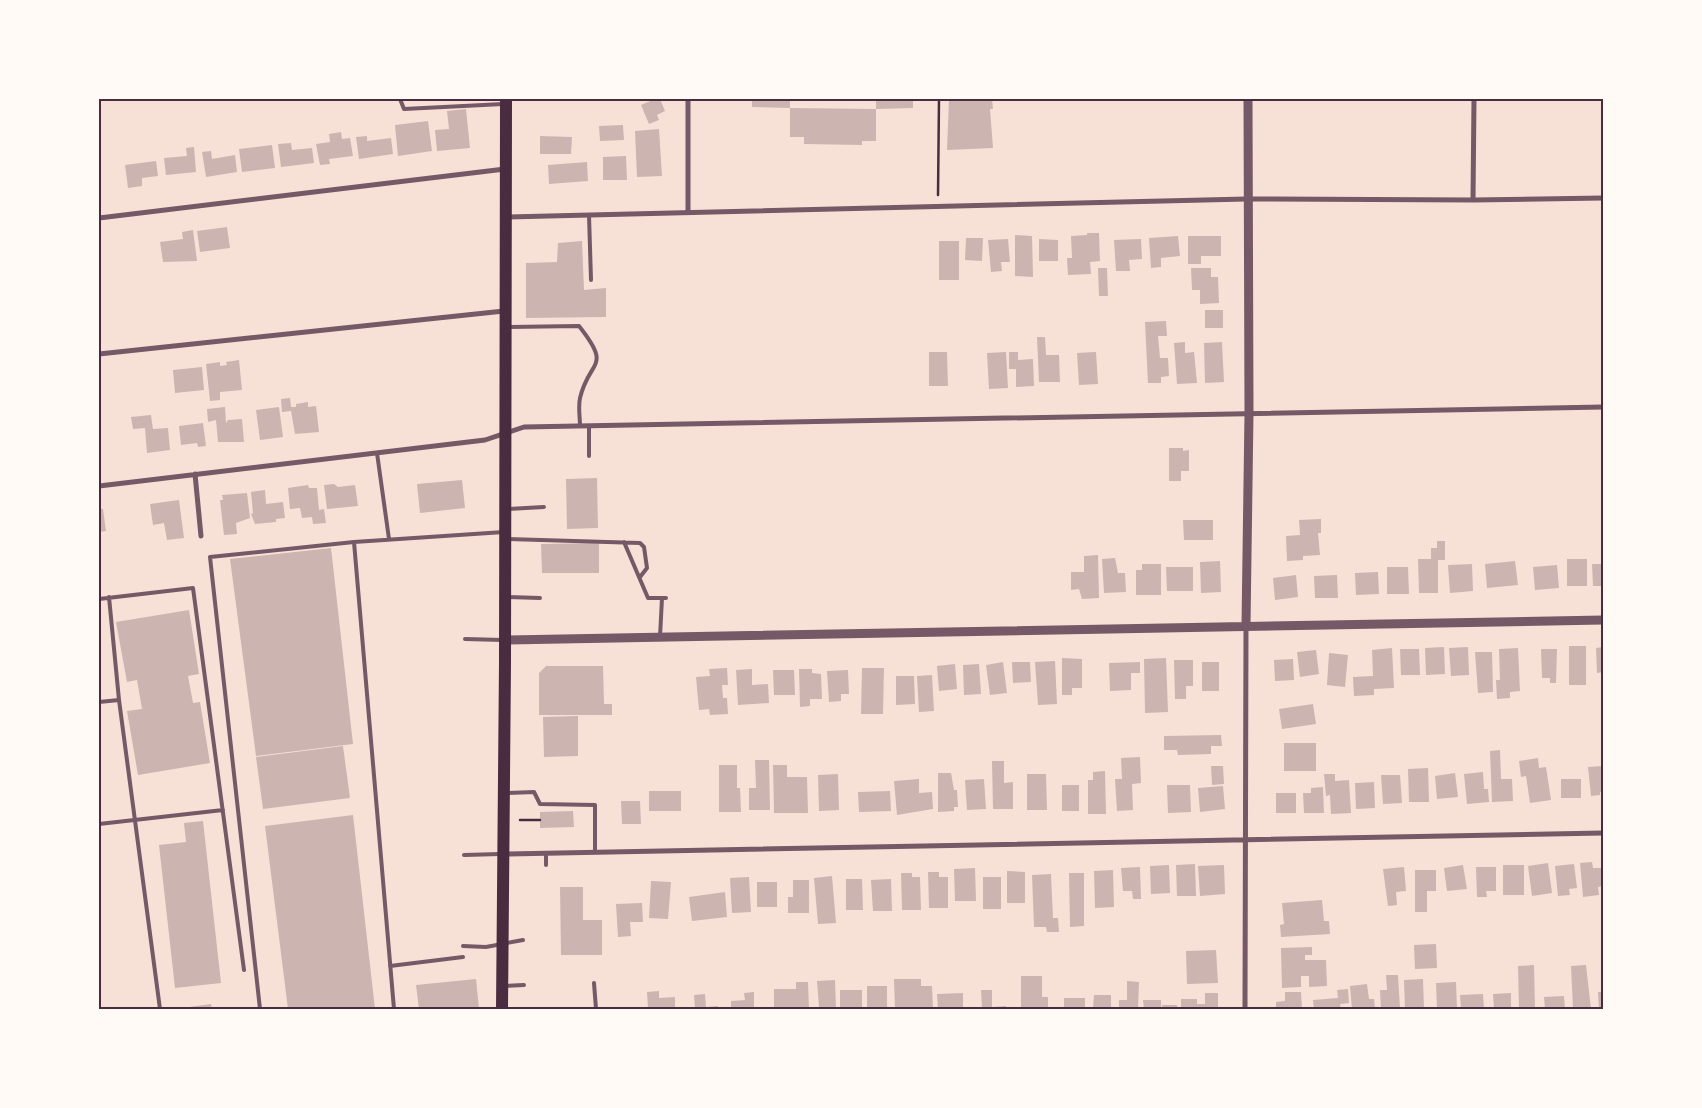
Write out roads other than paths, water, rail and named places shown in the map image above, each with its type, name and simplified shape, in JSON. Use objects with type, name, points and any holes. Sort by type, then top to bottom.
[{"type":"main road","points":[[502,1009],[506,535],[504,311],[506,101]]},
{"type":"street","points":[[688,99],[688,212]]},
{"type":"street","points":[[1245,1009],[1248,413],[1246,199],[1248,99]]},
{"type":"street","points":[[1473,200],[1474,99]]},
{"type":"street","points":[[99,218],[505,169]]},
{"type":"street","points":[[506,217],[1246,199],[1473,200],[1603,198]]},
{"type":"street","points":[[99,354],[504,311]]},
{"type":"street","points":[[99,486],[485,440],[524,427],[1603,407]]},
{"type":"street","points":[[194,474],[202,536]]},
{"type":"street","points":[[505,640],[1246,625],[1603,620]]},
{"type":"street","points":[[503,854],[1603,833]]},
{"type":"lane","points":[[400,99],[404,109],[506,101]]},
{"type":"lane","points":[[589,215],[590,280]]},
{"type":"lane","points":[[504,327],[579,326],[594,344],[598,361],[589,376],[580,399],[580,426]]},
{"type":"lane","points":[[589,426],[589,456]]},
{"type":"lane","points":[[377,453],[389,539]]},
{"type":"lane","points":[[506,510],[544,507]]},
{"type":"lane","points":[[260,1009],[210,557],[389,539],[506,535],[640,543],[644,546],[647,568],[640,578]]},
{"type":"lane","points":[[354,542],[394,1009]]},
{"type":"lane","points":[[624,542],[648,598],[664,598],[660,637]]},
{"type":"lane","points":[[99,598],[193,588],[244,970]]},
{"type":"lane","points":[[505,597],[540,598]]},
{"type":"lane","points":[[109,598],[119,700],[160,1009]]},
{"type":"lane","points":[[465,639],[505,640]]},
{"type":"lane","points":[[99,702],[119,700]]},
{"type":"lane","points":[[504,793],[534,792],[540,804],[594,805],[596,852]]},
{"type":"lane","points":[[99,824],[223,810]]},
{"type":"lane","points":[[546,853],[546,864]]},
{"type":"lane","points":[[464,855],[503,854]]},
{"type":"lane","points":[[464,946],[503,944],[523,940]]},
{"type":"lane","points":[[390,966],[463,957]]},
{"type":"lane","points":[[594,982],[596,1009]]},
{"type":"lane","points":[[502,986],[524,985]]}]
